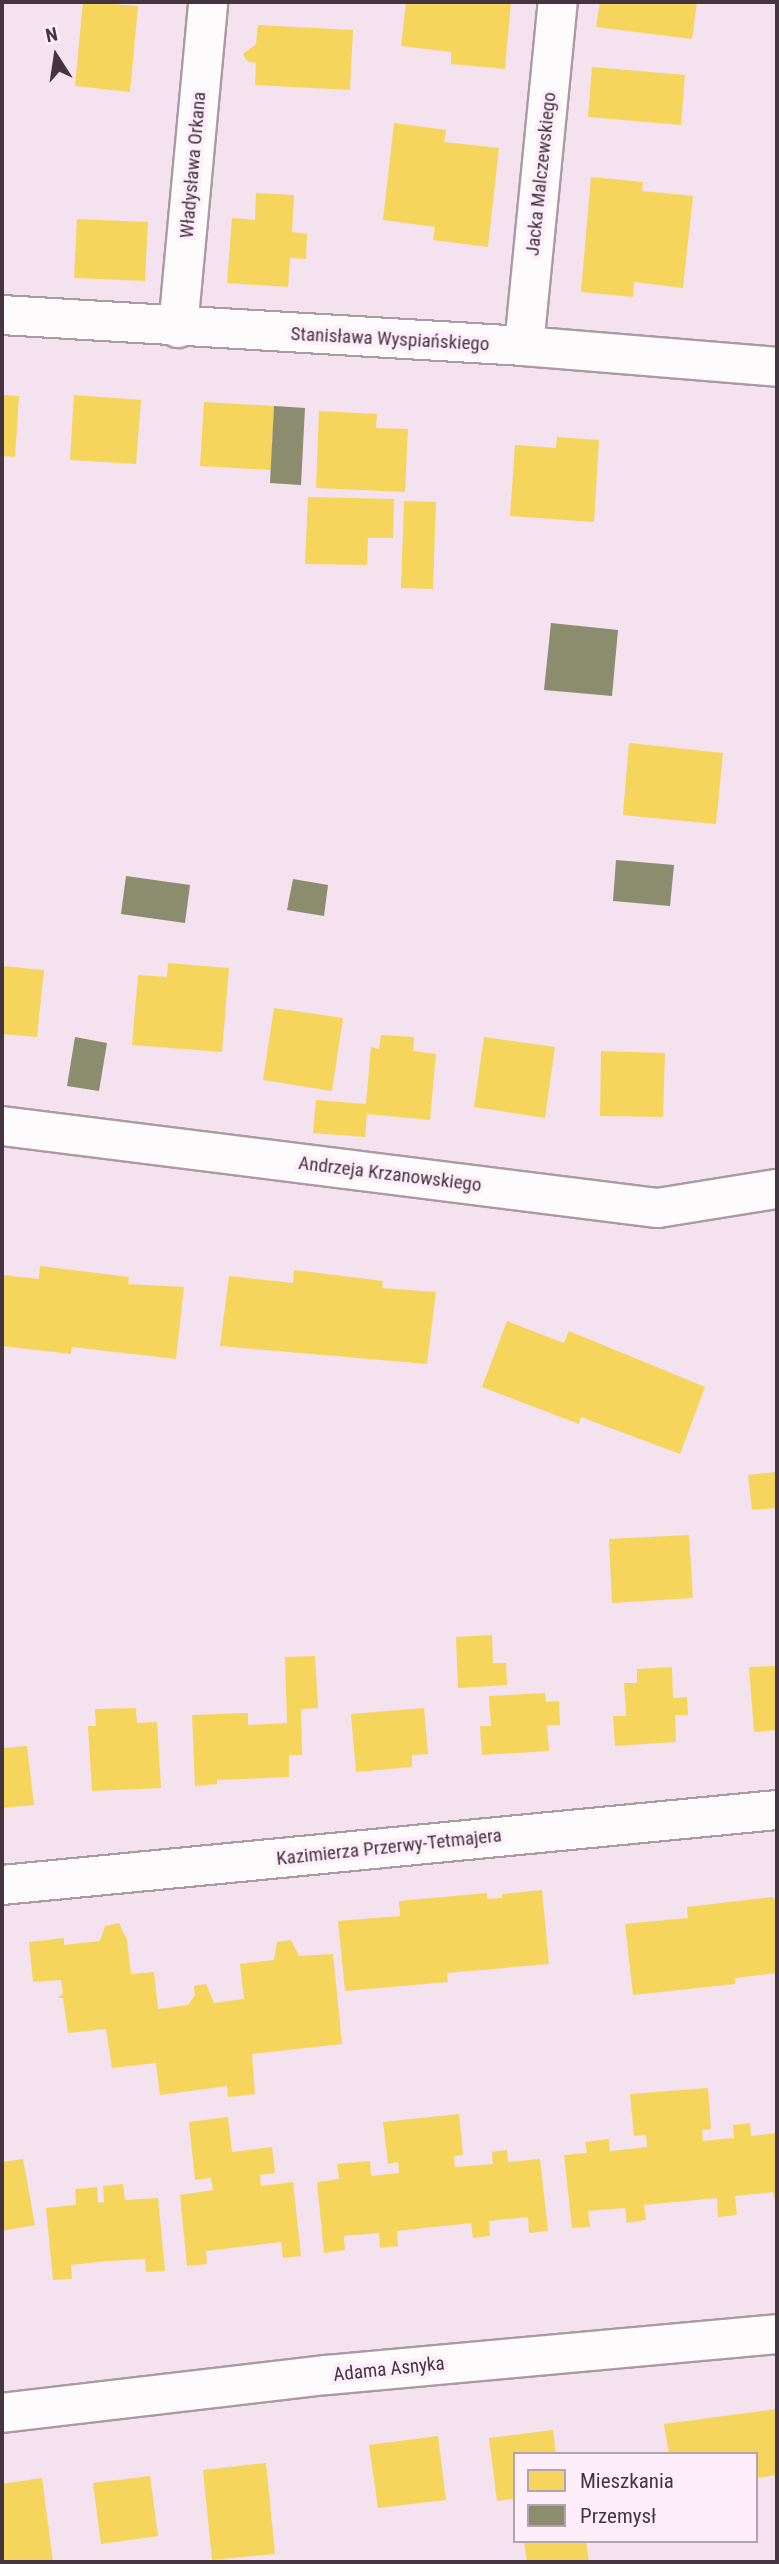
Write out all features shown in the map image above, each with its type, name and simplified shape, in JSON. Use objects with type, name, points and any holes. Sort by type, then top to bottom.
[{"type":"street","name":"Władysława Orkana","points":[[178,328],[208,2]]},
{"type":"street","name":"Jacka Malczewskiego","points":[[524,346],[558,2]]},
{"type":"street","name":"Stanisława Wyspiańskiego","points":[[2,315],[178,328],[524,346],[777,367]]},
{"type":"street","name":"Andrzeja Krzanowskiego","points":[[2,1126],[657,1208],[777,1189]]},
{"type":"street","name":"Kazimierza Przerwy-Tetmajera","points":[[2,1885],[777,1810]]},
{"type":"street","name":"Adama Asnyka","points":[[2,2413],[327,2375],[777,2334]]},
{"type":"building: Mieszkania","points":[[83,2],[138,6],[130,92],[75,86]]},
{"type":"building: Mieszkania","points":[[406,2],[511,2],[505,69],[451,64],[451,52],[401,46]]},
{"type":"building: Mieszkania","points":[[600,2],[697,2],[692,39],[596,27]]},
{"type":"building: Mieszkania","points":[[258,25],[353,30],[350,90],[255,85],[256,63],[247,61],[243,54],[256,44]]},
{"type":"building: Mieszkania","points":[[592,67],[685,75],[681,125],[588,117]]},
{"type":"building: Mieszkania","points":[[394,123],[446,130],[444,142],[499,148],[488,247],[433,240],[435,227],[383,220]]},
{"type":"building: Mieszkania","points":[[591,177],[643,182],[642,191],[693,196],[683,288],[634,282],[633,297],[581,292]]},
{"type":"building: Mieszkania","points":[[256,193],[294,195],[292,232],[307,234],[306,259],[290,258],[288,287],[227,283],[232,218],[255,220]]},
{"type":"building: Mieszkania","points":[[77,219],[148,222],[145,281],[74,278]]},
{"type":"building: Mieszkania","points":[[2,395],[19,396],[15,457],[2,456]]},
{"type":"building: Mieszkania","points":[[74,395],[141,400],[136,464],[70,460]]},
{"type":"building: Mieszkania","points":[[204,402],[274,406],[271,470],[200,466]]},
{"type":"building: Mieszkania","points":[[319,411],[377,414],[376,428],[408,429],[405,492],[316,488]]},
{"type":"building: Mieszkania","points":[[557,437],[599,440],[594,522],[510,516],[515,445],[556,448]]},
{"type":"building: Mieszkania","points":[[308,497],[394,499],[393,538],[368,538],[367,565],[305,564]]},
{"type":"building: Mieszkania","points":[[404,501],[436,502],[433,589],[401,588]]},
{"type":"building: Mieszkania","points":[[629,743],[723,753],[716,824],[623,815]]},
{"type":"building: Mieszkania","points":[[168,963],[229,968],[222,1052],[132,1045],[138,975],[167,977]]},
{"type":"building: Mieszkania","points":[[2,966],[44,970],[37,1037],[2,1034]]},
{"type":"building: Mieszkania","points":[[274,1008],[343,1018],[332,1091],[263,1080]]},
{"type":"building: Mieszkania","points":[[381,1035],[414,1037],[413,1051],[436,1054],[430,1120],[367,1114],[365,1137],[313,1133],[316,1100],[366,1104],[371,1047],[379,1049]]},
{"type":"building: Mieszkania","points":[[484,1037],[555,1047],[545,1118],[474,1107]]},
{"type":"building: Mieszkania","points":[[601,1051],[665,1053],[663,1117],[600,1116]]},
{"type":"building: Mieszkania","points":[[40,1266],[129,1277],[128,1284],[184,1287],[176,1359],[72,1347],[71,1354],[2,1346],[2,1275],[39,1279]]},
{"type":"building: Mieszkania","points":[[294,1270],[383,1281],[382,1288],[436,1292],[427,1364],[220,1346],[229,1276],[293,1283]]},
{"type":"building: Mieszkania","points":[[507,1321],[564,1343],[569,1331],[705,1387],[680,1454],[581,1417],[579,1424],[482,1387]]},
{"type":"building: Mieszkania","points":[[777,1472],[777,1508],[752,1510],[748,1475]]},
{"type":"building: Mieszkania","points":[[689,1535],[693,1598],[612,1603],[609,1539]]},
{"type":"building: Mieszkania","points":[[492,1635],[493,1663],[506,1663],[507,1685],[458,1688],[456,1637]]},
{"type":"building: Mieszkania","points":[[315,1656],[318,1708],[301,1709],[302,1755],[289,1755],[289,1777],[217,1780],[217,1784],[195,1786],[192,1715],[248,1713],[248,1725],[287,1723],[285,1657]]},
{"type":"building: Mieszkania","points":[[777,1666],[777,1730],[754,1732],[749,1667]]},
{"type":"building: Mieszkania","points":[[672,1667],[673,1698],[687,1697],[688,1715],[675,1715],[676,1742],[615,1746],[613,1716],[626,1716],[624,1683],[637,1683],[637,1669]]},
{"type":"building: Mieszkania","points":[[545,1693],[546,1702],[559,1701],[560,1725],[547,1725],[549,1751],[482,1755],[480,1726],[491,1726],[489,1696]]},
{"type":"building: Mieszkania","points":[[136,1708],[137,1723],[157,1722],[161,1788],[92,1791],[88,1726],[96,1726],[95,1709]]},
{"type":"building: Mieszkania","points":[[424,1708],[428,1754],[412,1755],[412,1767],[356,1772],[351,1714]]},
{"type":"building: Mieszkania","points":[[27,1746],[34,1805],[2,1808],[2,1748]]},
{"type":"building: Mieszkania","points":[[542,1890],[549,1964],[447,1973],[448,1982],[345,1991],[338,1921],[400,1916],[399,1901],[487,1893],[487,1899],[502,1898],[502,1894]]},
{"type":"building: Mieszkania","points":[[773,1897],[777,1904],[777,1973],[735,1978],[735,1984],[633,1995],[625,1924],[688,1918],[687,1907]]},
{"type":"building: Mieszkania","points":[[119,1923],[127,1940],[131,1974],[154,1972],[158,2009],[188,2005],[195,1995],[194,1986],[206,1984],[214,2003],[244,1999],[240,1964],[274,1960],[277,1942],[291,1940],[299,1956],[333,1954],[342,2044],[252,2054],[255,2094],[228,2097],[227,2086],[160,2095],[156,2063],[112,2068],[106,2029],[68,2033],[63,1998],[58,1998],[63,1994],[61,1980],[33,1982],[29,1942],[64,1938],[64,1945],[100,1941],[105,1926]]},
{"type":"building: Mieszkania","points":[[708,2088],[711,2129],[702,2130],[703,2141],[734,2138],[733,2125],[750,2123],[751,2136],[777,2133],[777,2209],[773,2192],[735,2196],[737,2215],[718,2217],[717,2198],[644,2205],[646,2220],[627,2223],[625,2208],[588,2211],[590,2227],[572,2228],[564,2155],[587,2153],[585,2142],[609,2139],[610,2151],[647,2147],[646,2135],[634,2136],[630,2094]]},
{"type":"building: Mieszkania","points":[[459,2114],[463,2155],[454,2156],[455,2167],[493,2164],[492,2152],[507,2150],[508,2162],[540,2159],[548,2231],[529,2233],[528,2217],[489,2221],[490,2236],[473,2238],[471,2223],[397,2231],[398,2246],[380,2248],[379,2233],[344,2236],[345,2250],[324,2253],[317,2182],[339,2179],[337,2164],[370,2161],[371,2176],[399,2173],[398,2162],[388,2164],[383,2122]]},
{"type":"building: Mieszkania","points":[[228,2117],[232,2152],[272,2147],[275,2173],[260,2175],[261,2186],[293,2182],[301,2256],[283,2258],[281,2242],[206,2251],[207,2264],[187,2266],[180,2195],[213,2190],[211,2178],[195,2180],[189,2122]]},
{"type":"building: Mieszkania","points":[[23,2159],[35,2225],[2,2231],[2,2162]]},
{"type":"building: Mieszkania","points":[[123,2184],[125,2200],[158,2198],[165,2271],[146,2272],[145,2259],[107,2261],[71,2265],[72,2279],[53,2280],[46,2208],[76,2205],[75,2189],[97,2187],[98,2203],[104,2202],[103,2186]]},
{"type":"building: Mieszkania","points":[[777,2409],[777,2475],[758,2478],[758,2452],[669,2452],[664,2424]]},
{"type":"building: Mieszkania","points":[[553,2430],[556,2452],[513,2452],[513,2499],[497,2501],[489,2438]]},
{"type":"building: Mieszkania","points":[[438,2436],[446,2500],[378,2508],[369,2445]]},
{"type":"building: Mieszkania","points":[[266,2463],[275,2554],[212,2560],[203,2470]]},
{"type":"building: Mieszkania","points":[[150,2476],[158,2536],[101,2544],[93,2483]]},
{"type":"building: Mieszkania","points":[[42,2478],[53,2562],[2,2562],[2,2484]]},
{"type":"building: Mieszkania","points":[[524,2543],[586,2543],[589,2562],[527,2562]]},
{"type":"building: Przemysł","points":[[274,406],[305,408],[301,485],[270,483]]},
{"type":"building: Przemysł","points":[[551,623],[618,630],[612,696],[544,690]]},
{"type":"building: Przemysł","points":[[616,860],[674,865],[670,906],[613,901]]},
{"type":"building: Przemysł","points":[[126,876],[190,885],[185,923],[121,914]]},
{"type":"building: Przemysł","points":[[293,879],[328,885],[324,916],[287,910]]},
{"type":"building: Przemysł","points":[[75,1037],[107,1043],[99,1091],[67,1086]]}]
